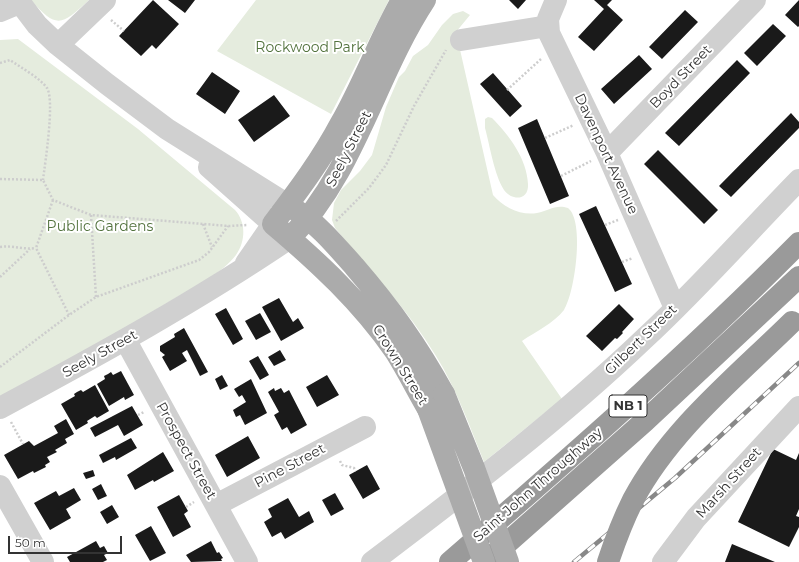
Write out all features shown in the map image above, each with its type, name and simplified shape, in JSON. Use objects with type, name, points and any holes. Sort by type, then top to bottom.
[{"type":"highway","name":"Saint John Throughway","points":[[450,562],[629,404],[748,294],[799,243]]},
{"type":"highway","name":"Saint John Throughway","points":[[484,562],[645,421],[799,276]]},
{"type":"highway","points":[[608,562],[619,532],[634,499],[667,449],[684,429],[796,319]]},
{"type":"main road","name":"Seely Street","points":[[273,224],[318,164],[342,122],[388,24],[402,0]]},
{"type":"main road","name":"Seely Street","points":[[290,238],[316,225],[326,194],[349,152],[407,32],[426,0]]},
{"type":"main road","name":"Crown Street","points":[[288,205],[316,225],[400,321],[429,367],[444,394],[474,468],[508,562]]},
{"type":"main road","name":"Crown Street","points":[[273,224],[322,267],[370,319],[394,351],[428,409],[484,562]]},
{"type":"street","points":[[58,46],[105,0]]},
{"type":"street","points":[[461,40],[548,26],[550,12],[556,0]]},
{"type":"street","name":"Boyd Street","points":[[607,153],[755,0]]},
{"type":"street","points":[[12,5],[37,25],[58,46],[167,129],[273,224]]},
{"type":"street","name":"Davenport Avenue","points":[[548,26],[607,153],[675,308]]},
{"type":"street","points":[[167,129],[288,205]]},
{"type":"street","name":"Gilbert Street","points":[[372,562],[471,487],[596,384],[647,337],[799,180]]},
{"type":"street","name":"Seely Street","points":[[240,272],[273,224]]},
{"type":"street","name":"Seely Street","points":[[1,408],[126,341],[240,272],[290,238]]},
{"type":"street","name":"Prospect Street","points":[[126,341],[247,562]]},
{"type":"street","name":"Marsh Street","points":[[663,562],[696,518],[799,407]]},
{"type":"street","name":"Pine Street","points":[[216,505],[365,427]]},
{"type":"street","points":[[0,486],[42,562]]},
{"type":"path","points":[[316,225],[335,222],[378,177],[394,150],[414,106],[445,52],[454,42],[461,40]]},
{"type":"path","points":[[0,63],[10,60],[44,85],[49,92],[48,141],[43,180],[53,200],[91,215],[229,226],[273,224]]},
{"type":"path","points":[[508,90],[536,64]]},
{"type":"path","points":[[545,138],[571,126]]},
{"type":"path","points":[[561,176],[587,163]]},
{"type":"path","points":[[0,179],[43,180]]},
{"type":"path","points":[[53,200],[36,248],[69,315]]},
{"type":"path","points":[[91,215],[96,297]]},
{"type":"path","points":[[605,225],[612,223]]},
{"type":"path","points":[[203,224],[212,247]]},
{"type":"path","points":[[0,367],[69,315],[96,297],[194,262],[206,255],[229,226]]},
{"type":"path","points":[[0,247],[12,246],[30,249],[36,248]]},
{"type":"path","points":[[0,277],[30,249]]},
{"type":"path","points":[[622,262],[628,260]]},
{"type":"path","points":[[1,408],[23,444]]},
{"type":"path","points":[[341,463],[342,465],[354,468],[356,471]]},
{"type":"green space","points":[[31,0],[89,0],[72,15],[60,21],[54,20],[47,16]]},
{"type":"green space","name":"Rockwood Park","points":[[256,0],[389,0],[331,114],[217,51]]},
{"type":"green space","points":[[463,11],[470,15],[456,32],[493,195],[507,207],[519,212],[531,214],[552,208],[568,208],[573,215],[576,227],[577,242],[575,274],[572,289],[564,310],[550,323],[522,341],[562,399],[484,462],[456,394],[436,356],[401,306],[335,228],[332,220],[334,203],[341,190],[360,171],[372,155],[386,107],[399,77],[405,71],[413,56],[428,45],[442,25],[453,14]]},
{"type":"green space","name":"Public Gardens","points":[[18,39],[138,129],[235,210],[239,215],[243,226],[243,238],[242,244],[236,255],[215,274],[130,325],[0,397],[0,40]]},
{"type":"green space","points":[[488,117],[492,118],[505,132],[521,157],[527,175],[528,190],[526,194],[519,198],[507,194],[495,168],[485,128],[485,119]]},
{"type":"building","points":[[153,0],[179,24],[156,49],[152,45],[141,56],[119,36]]},
{"type":"building","points":[[168,0],[195,0],[185,13]]},
{"type":"building","points":[[509,0],[526,0],[518,9]]},
{"type":"building","points":[[594,0],[612,0],[607,5],[623,20],[594,51],[578,37],[604,9]]},
{"type":"building","points":[[799,0],[799,26],[798,27],[785,15]]},
{"type":"building","points":[[685,10],[698,22],[662,59],[649,47]]},
{"type":"building","points":[[773,24],[786,36],[757,66],[744,53]]},
{"type":"building","points":[[639,55],[652,69],[614,104],[601,89]]},
{"type":"building","points":[[737,60],[750,73],[679,146],[665,133]]},
{"type":"building","points":[[212,72],[240,91],[225,114],[196,94]]},
{"type":"building","points":[[493,73],[522,106],[510,117],[480,84]]},
{"type":"building","points":[[274,95],[290,116],[254,142],[238,120]]},
{"type":"building","points":[[791,113],[799,122],[799,128],[731,197],[719,186]]},
{"type":"building","points":[[537,119],[569,196],[550,204],[518,128]]},
{"type":"building","points":[[658,150],[718,210],[704,224],[644,164]]},
{"type":"building","points":[[596,206],[632,284],[615,292],[579,214]]},
{"type":"building","points":[[279,298],[293,322],[298,318],[304,328],[281,341],[262,307]]},
{"type":"building","points":[[619,304],[634,319],[617,339],[615,338],[602,351],[586,336]]},
{"type":"building","points":[[226,308],[243,339],[233,345],[215,314]]},
{"type":"building","points":[[260,313],[271,332],[256,340],[245,321]]},
{"type":"building","points":[[184,328],[208,372],[200,376],[187,350],[182,353],[187,361],[170,371],[162,357],[165,355],[160,351],[160,346],[175,337],[174,334]]},
{"type":"building","points":[[280,350],[286,360],[274,366],[268,357]]},
{"type":"building","points":[[258,356],[269,375],[260,380],[249,361]]},
{"type":"building","points":[[121,371],[134,395],[125,400],[124,397],[109,406],[97,384],[105,379],[104,376],[111,372],[113,375]]},
{"type":"building","points":[[222,375],[228,386],[220,390],[215,379]]},
{"type":"building","points":[[327,375],[339,395],[317,407],[306,387]]},
{"type":"building","points":[[251,379],[267,413],[245,425],[240,415],[236,417],[233,410],[246,402],[242,395],[239,397],[234,389]]},
{"type":"building","points":[[95,385],[109,411],[97,418],[95,416],[87,421],[88,423],[76,430],[61,404],[75,396],[74,394],[77,392],[81,390],[83,392]]},
{"type":"building","points":[[274,388],[275,391],[281,388],[284,393],[289,390],[307,425],[291,434],[287,427],[282,430],[274,415],[279,412],[268,392]]},
{"type":"building","points":[[132,406],[143,425],[124,436],[118,425],[95,437],[90,428]]},
{"type":"building","points":[[66,419],[74,434],[65,439],[67,443],[55,450],[57,452],[47,457],[50,462],[45,465],[46,467],[34,473],[33,471],[18,479],[4,455],[29,441],[34,446],[58,433],[54,426]]},
{"type":"building","points":[[248,436],[260,458],[227,477],[215,455]]},
{"type":"building","points":[[131,438],[137,448],[116,460],[115,457],[103,463],[99,455]]},
{"type":"building","points":[[773,449],[796,460],[799,453],[799,509],[796,516],[799,517],[799,527],[789,547],[738,522]]},
{"type":"building","points":[[163,452],[174,471],[135,490],[127,475]]},
{"type":"building","points":[[367,465],[380,489],[363,499],[349,475]]},
{"type":"building","points":[[93,470],[95,476],[86,479],[83,473]]},
{"type":"building","points":[[101,484],[107,496],[98,500],[92,489]]},
{"type":"building","points":[[74,488],[81,500],[66,509],[71,518],[50,530],[34,503],[56,491],[59,496]]},
{"type":"building","points":[[335,493],[344,509],[331,516],[322,500]]},
{"type":"building","points":[[179,495],[188,511],[184,514],[191,527],[173,537],[157,507]]},
{"type":"building","points":[[288,498],[299,517],[309,511],[314,522],[285,539],[281,532],[272,537],[264,522],[272,517],[268,509]]},
{"type":"building","points":[[112,505],[119,517],[107,524],[100,512]]},
{"type":"building","points":[[151,526],[166,553],[150,561],[135,535]]},
{"type":"building","points":[[96,541],[100,548],[104,546],[108,553],[104,555],[107,560],[103,562],[70,562],[67,557]]},
{"type":"building","points":[[211,541],[217,553],[219,552],[223,558],[221,559],[222,561],[191,562],[186,555]]},
{"type":"building","points":[[732,544],[775,562],[725,562]]},
{"type":"railway","points":[[574,562],[675,478],[799,363]]}]
